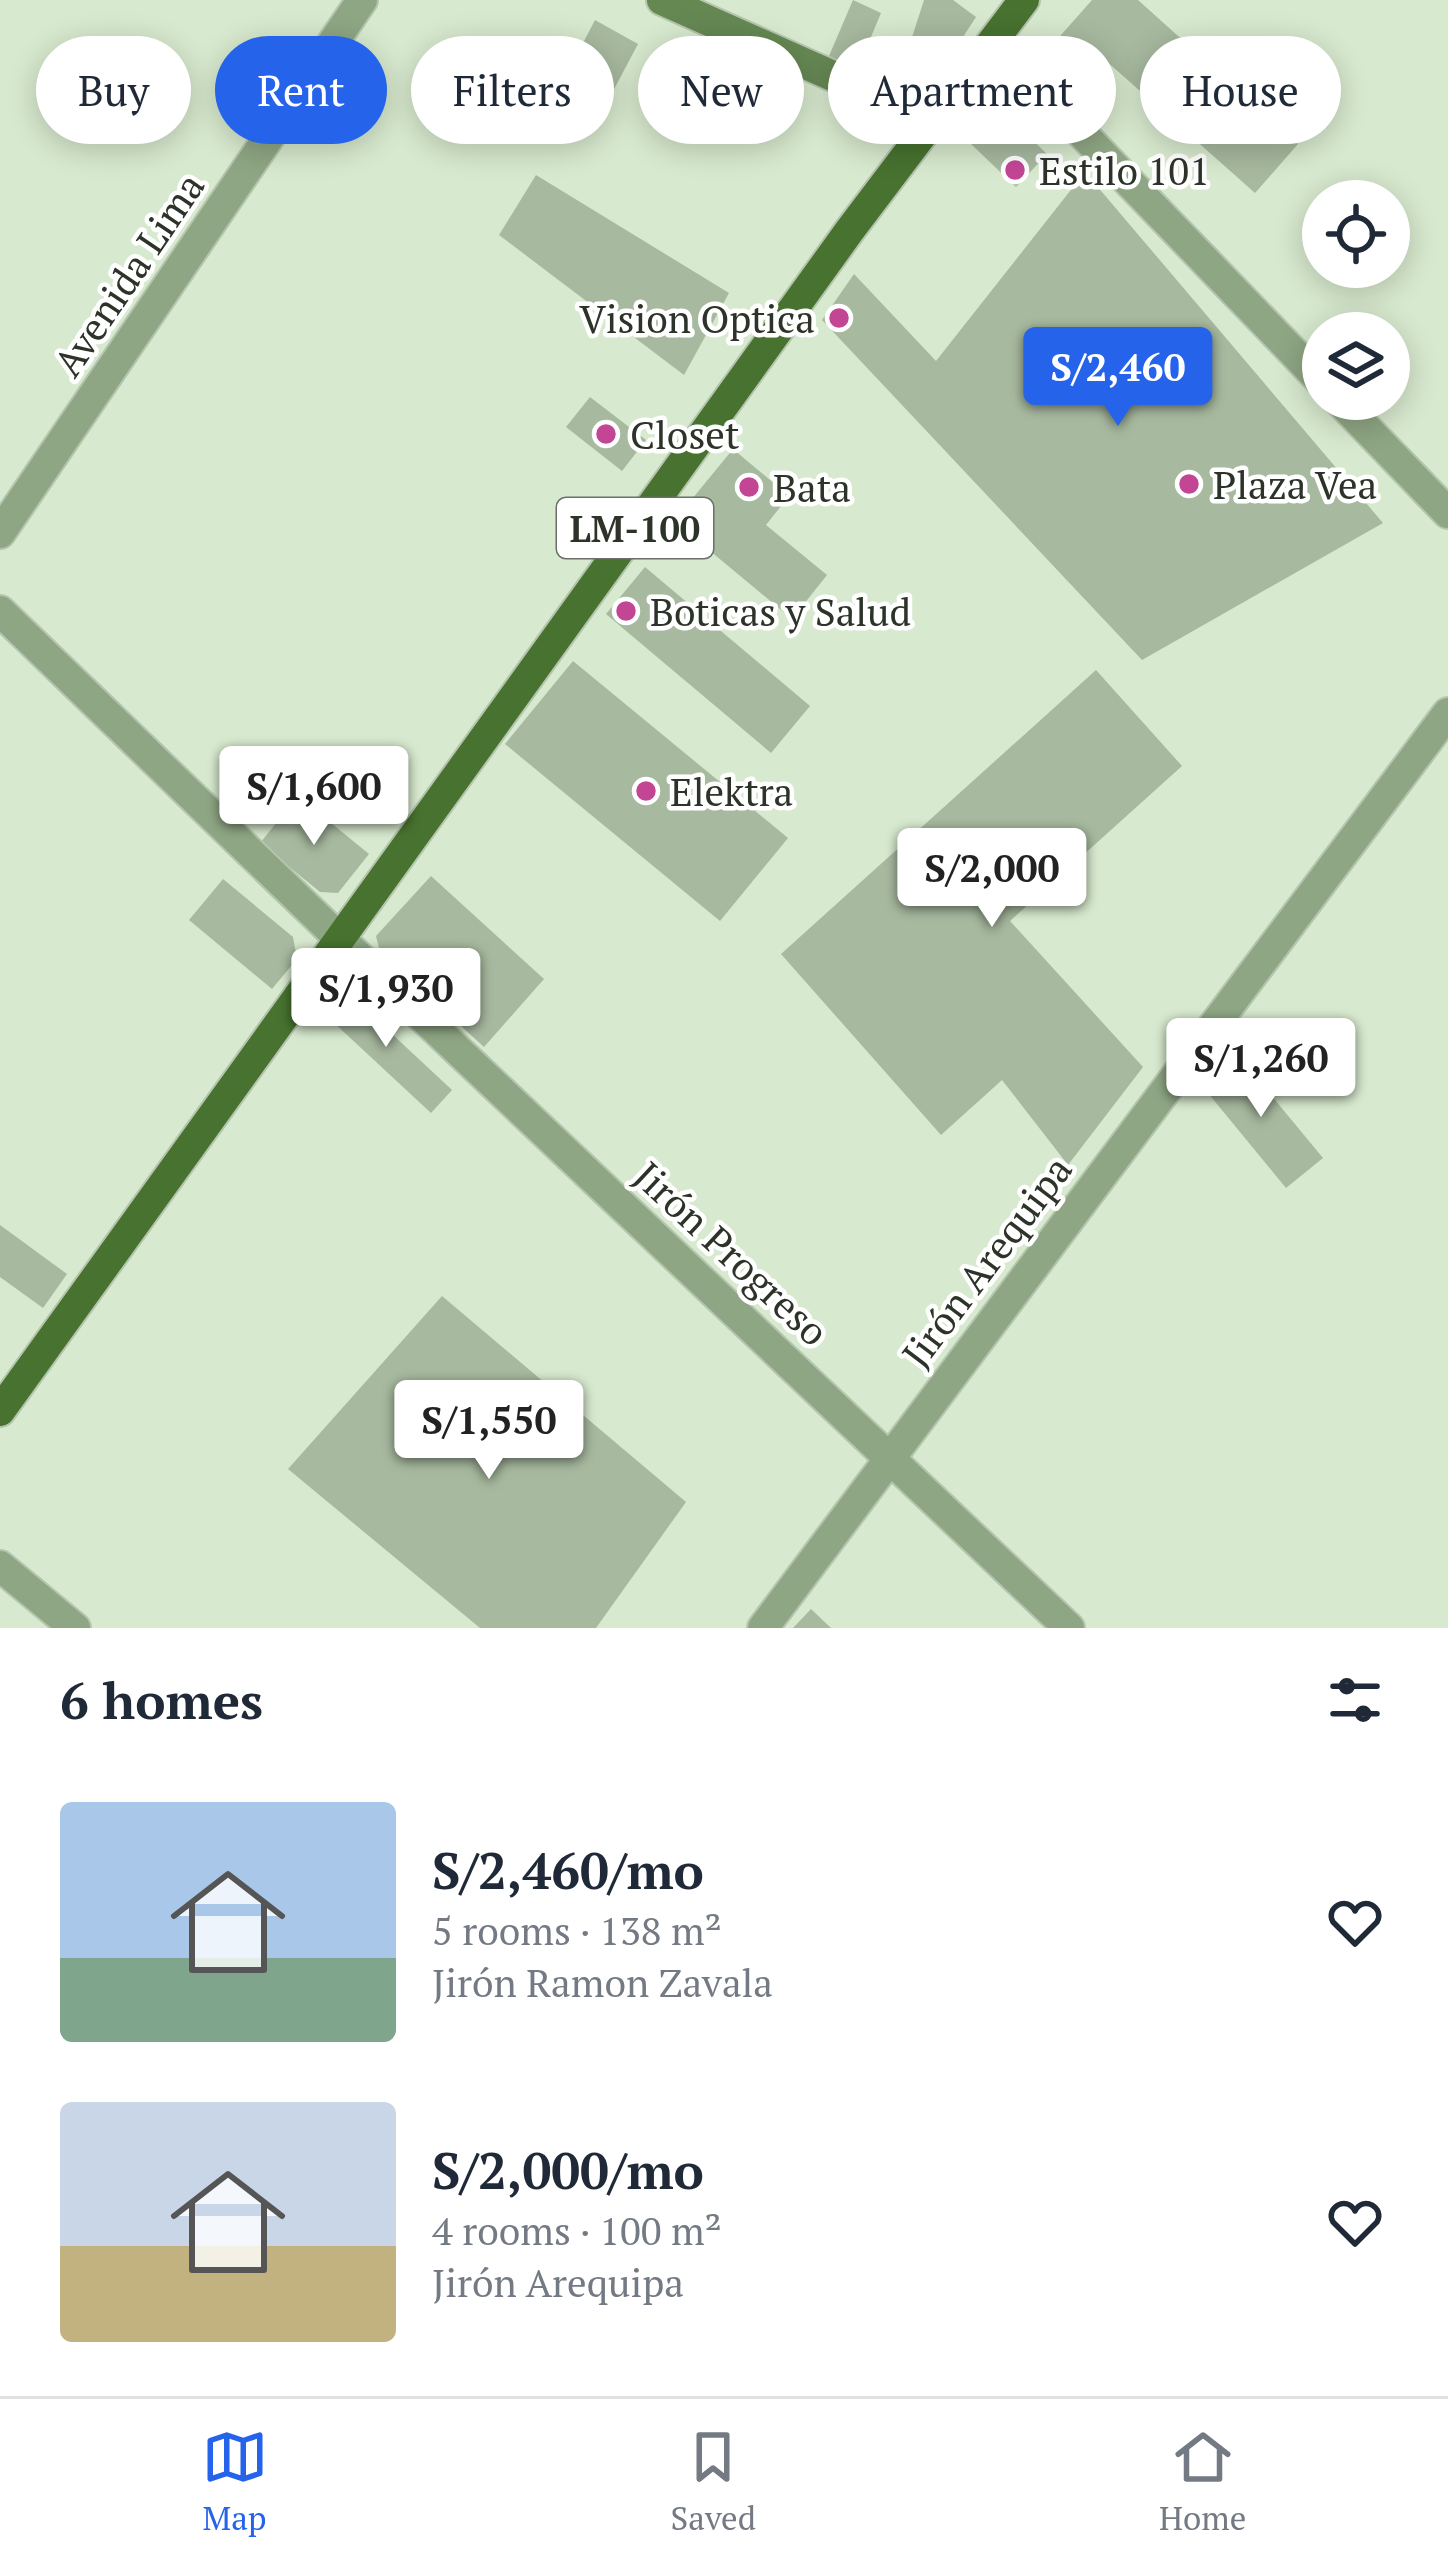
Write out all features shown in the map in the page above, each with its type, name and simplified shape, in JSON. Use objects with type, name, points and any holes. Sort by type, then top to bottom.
[{"type":"main road","name":"LM-100","points":[[999,36],[1024,0]]},
{"type":"main road","name":"LM-100","points":[[0,1411],[916,144]]},
{"type":"street","name":"Avenida Lima","points":[[0,533],[362,0]]},
{"type":"street","points":[[662,0],[828,74]]},
{"type":"street","points":[[1092,144],[1302,361]]},
{"type":"street","points":[[1358,420],[1448,512]]},
{"type":"street","name":"Jirón Progreso","points":[[0,611],[1069,1628]]},
{"type":"street","name":"Jirón Arequipa","points":[[763,1628],[1448,713]]},
{"type":"street","points":[[0,1566],[75,1628]]},
{"type":"building","points":[[853,0],[881,13],[871,36],[838,36]]},
{"type":"building","points":[[924,0],[953,0],[976,17],[964,36],[912,36]]},
{"type":"building","points":[[1092,0],[1138,0],[1178,36],[1140,36],[1140,91],[1116,70],[1116,36],[1060,36]]},
{"type":"building","points":[[595,20],[638,44],[614,89],[614,36],[587,36]]},
{"type":"building","name":"Estilo 101","points":[[971,144],[1037,144],[1047,154],[1016,187]]},
{"type":"building","points":[[1200,144],[1298,144],[1255,193]]},
{"type":"building","points":[[1085,172],[1383,523],[1142,660],[822,320],[854,274],[936,361]]},
{"type":"building","points":[[536,175],[729,293],[684,375],[499,235]]},
{"type":"building","name":"Closet","points":[[590,397],[646,440],[622,471],[566,427]]},
{"type":"building","points":[[733,449],[789,496],[766,525],[827,575],[792,619],[674,521]]},
{"type":"building","points":[[645,567],[810,706],[771,753],[606,614]]},
{"type":"building","name":"Elektra","points":[[573,661],[788,838],[720,921],[505,744]]},
{"type":"building","points":[[1096,670],[1182,766],[1010,921],[1143,1067],[1068,1165],[1002,1080],[941,1135],[781,954]]},
{"type":"building","points":[[298,796],[369,854],[338,893],[320,892],[260,843]]},
{"type":"building","points":[[431,876],[544,979],[484,1047],[380,952],[376,936]]},
{"type":"building","points":[[223,879],[293,937],[297,959],[272,989],[189,920]]},
{"type":"building","points":[[348,993],[452,1090],[431,1113],[318,1008],[331,994]]},
{"type":"building","points":[[1231,1047],[1323,1158],[1286,1188],[1203,1087]]},
{"type":"building","points":[[0,1225],[67,1274],[43,1308],[0,1277]]},
{"type":"building","points":[[442,1296],[686,1502],[596,1628],[480,1628],[288,1469]]},
{"type":"building","points":[[811,1609],[831,1628],[793,1628]]},
{"type":"place","name":"Estilo 101","points":[[1015,170]]},
{"type":"place","name":"Vision Optica","points":[[839,318]]},
{"type":"place","name":"Closet","points":[[606,434]]},
{"type":"place","name":"Plaza Vea","points":[[1189,484]]},
{"type":"place","name":"Bata","points":[[749,487]]},
{"type":"place","name":"Boticas y Salud","points":[[626,611]]},
{"type":"place","name":"Elektra","points":[[646,791]]}]
